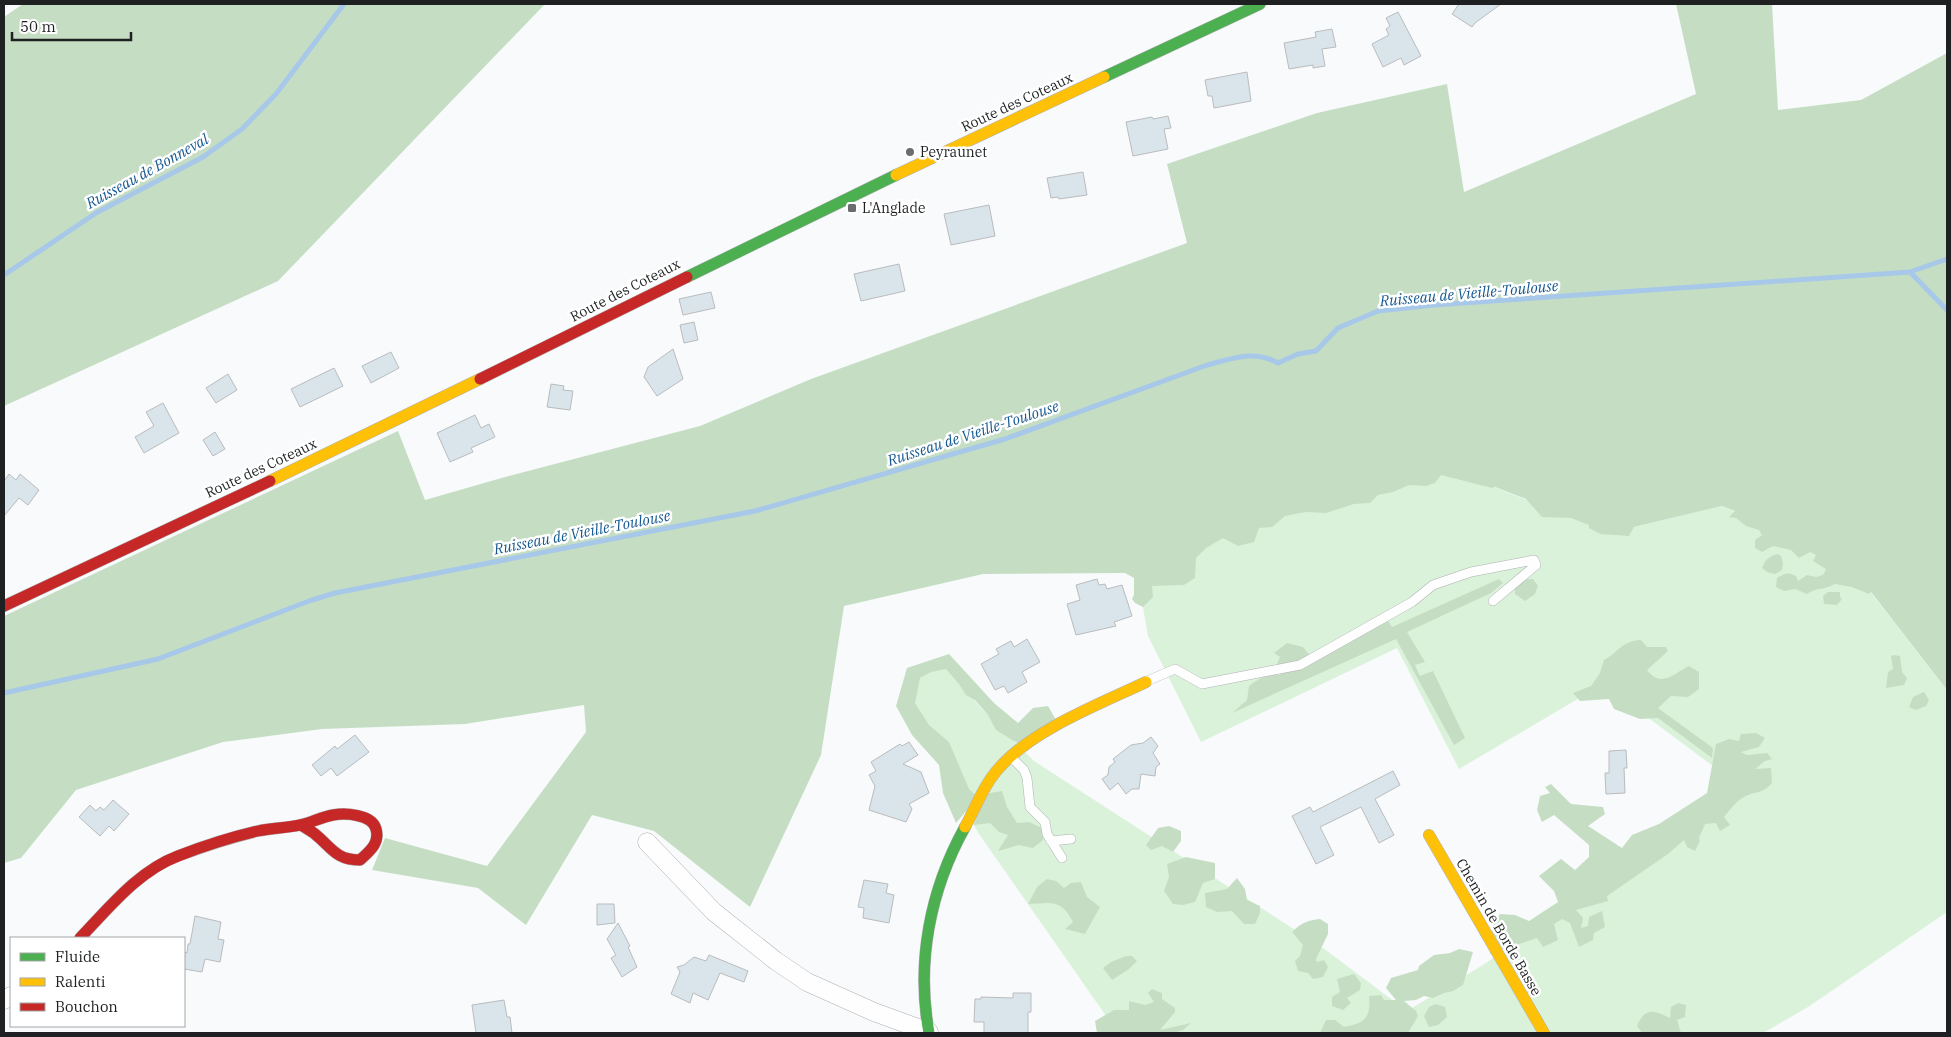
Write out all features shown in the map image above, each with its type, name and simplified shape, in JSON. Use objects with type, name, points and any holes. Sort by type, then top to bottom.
[{"type":"street","name":"Route des Coteaux","points":[[4,606],[378,430],[811,216],[1260,4]]},
{"type":"street","points":[[929,1033],[924,1012],[923,970],[929,928],[939,885],[950,855],[986,787],[1004,762],[1046,732],[1146,682]]},
{"type":"street","points":[[81,937],[130,886],[177,856],[260,832],[301,825],[334,815],[352,815],[367,818],[375,825],[378,836],[373,848],[360,860],[348,860],[334,853],[315,834],[301,825]]},
{"type":"street","name":"Chemin de Borde Basse","points":[[1429,835],[1544,1033]]},
{"type":"street","points":[[647,842],[714,912],[776,961],[808,982],[874,1012],[929,1033]]},
{"type":"lane","points":[[1146,682],[1175,668],[1202,684],[1300,665],[1412,602],[1433,585],[1471,572],[1534,560],[1536,565],[1493,601]]},
{"type":"lane","points":[[1011,757],[1024,770],[1027,778],[1030,807],[1044,822],[1047,834],[1062,858]]},
{"type":"lane","points":[[1051,841],[1070,839]]},
{"type":"green space","points":[[23,4],[545,4],[278,281],[4,406],[4,17]]},
{"type":"green space","points":[[1676,4],[1772,4],[1778,110],[1861,100],[1947,53],[1947,690],[1871,592],[1869,594],[1852,587],[1835,584],[1807,594],[1795,589],[1784,591],[1776,587],[1777,578],[1784,574],[1796,576],[1798,581],[1807,575],[1816,577],[1823,575],[1826,569],[1813,561],[1816,555],[1810,552],[1799,558],[1791,550],[1773,546],[1762,552],[1755,548],[1755,540],[1762,535],[1759,530],[1746,526],[1736,518],[1729,517],[1735,511],[1722,506],[1634,527],[1629,536],[1600,534],[1589,528],[1589,525],[1571,518],[1542,517],[1526,499],[1495,487],[1492,488],[1441,475],[1435,483],[1426,486],[1409,485],[1393,492],[1378,495],[1370,503],[1354,504],[1326,513],[1306,512],[1285,516],[1272,527],[1259,528],[1254,542],[1238,546],[1223,538],[1206,548],[1196,558],[1195,578],[1184,585],[1152,586],[1153,597],[1143,607],[1132,599],[1134,595],[1134,578],[1125,573],[983,574],[844,606],[821,755],[750,907],[654,831],[592,815],[526,925],[478,888],[372,870],[385,838],[487,866],[586,732],[584,705],[465,724],[322,729],[223,742],[76,790],[21,858],[4,863],[4,616],[398,431],[425,500],[700,426],[811,379],[1187,243],[1167,164],[1317,113],[1447,84],[1464,192],[1696,94]]},
{"type":"green space","points":[[1451,470],[1610,533],[1722,506],[1843,557],[1947,690],[1947,912],[1808,1007],[1763,1033],[1118,1033],[979,834],[907,708],[914,675],[942,663],[982,709],[1034,761],[1323,948],[1407,1011],[1483,965],[1741,787],[1603,684],[1459,769],[1397,648],[1201,742],[1148,636],[1137,573],[1246,519]]},
{"type":"green space","points":[[1778,554],[1781,556],[1783,564],[1782,570],[1775,574],[1767,572],[1762,568],[1768,559]]},
{"type":"green space","points":[[1499,579],[1503,583],[1491,593],[1407,632],[1425,662],[1415,665],[1420,676],[1433,671],[1465,738],[1454,745],[1396,639],[1232,713],[1247,700],[1249,686],[1263,677],[1280,675],[1277,664],[1280,657],[1274,653],[1287,643],[1303,647],[1312,658],[1388,621],[1392,627]]},
{"type":"green space","points":[[1521,579],[1533,579],[1538,586],[1535,594],[1525,601],[1515,594],[1515,583]]},
{"type":"green space","points":[[1828,592],[1840,592],[1842,599],[1837,605],[1824,604],[1823,596]]},
{"type":"green space","points":[[1641,640],[1647,647],[1666,647],[1668,651],[1647,670],[1652,676],[1663,679],[1668,678],[1689,666],[1699,672],[1699,689],[1688,697],[1671,696],[1658,708],[1713,748],[1712,758],[1658,718],[1640,719],[1614,709],[1609,699],[1580,701],[1573,693],[1591,686],[1600,673],[1604,660],[1629,642]]},
{"type":"green space","points":[[949,654],[994,703],[1018,723],[1033,708],[1048,706],[1056,720],[1019,744],[996,730],[988,715],[975,700],[966,695],[946,669],[931,672],[920,678],[915,703],[929,725],[949,742],[969,789],[978,797],[956,823],[943,793],[939,765],[912,735],[896,706],[907,668]]},
{"type":"green space","points":[[1891,656],[1900,656],[1902,672],[1907,678],[1904,685],[1886,688],[1888,672],[1893,669]]},
{"type":"green space","points":[[1924,692],[1929,700],[1926,706],[1916,710],[1909,707],[1913,697]]},
{"type":"green space","points":[[1756,733],[1765,738],[1759,747],[1741,752],[1747,755],[1767,753],[1772,759],[1765,761],[1755,769],[1771,768],[1772,783],[1762,791],[1748,795],[1735,804],[1724,817],[1730,825],[1720,831],[1716,823],[1705,824],[1695,851],[1687,847],[1684,840],[1668,854],[1607,896],[1608,901],[1576,910],[1583,918],[1581,928],[1588,926],[1589,917],[1602,911],[1605,927],[1594,933],[1593,940],[1579,947],[1570,923],[1562,919],[1554,924],[1558,940],[1543,947],[1537,938],[1490,954],[1492,927],[1500,914],[1515,915],[1529,921],[1558,902],[1554,891],[1539,876],[1561,859],[1575,870],[1589,857],[1589,845],[1554,815],[1542,822],[1537,810],[1540,796],[1550,793],[1545,787],[1551,784],[1571,804],[1603,807],[1605,814],[1588,826],[1622,848],[1632,835],[1659,824],[1707,793],[1716,744],[1729,739],[1739,741],[1741,734]]},
{"type":"green space","points":[[1002,791],[1007,807],[1017,823],[1029,822],[1046,830],[1043,840],[1033,848],[1019,845],[998,851],[1008,835],[999,832],[990,823],[974,825],[985,794]]},
{"type":"green space","points":[[1169,826],[1181,831],[1181,841],[1173,852],[1162,846],[1151,850],[1146,845],[1158,828]]},
{"type":"green space","points":[[1186,857],[1215,863],[1215,879],[1203,883],[1195,902],[1183,905],[1173,904],[1164,891],[1169,877],[1167,864]]},
{"type":"green space","points":[[1237,878],[1245,889],[1247,900],[1260,906],[1260,913],[1255,924],[1244,924],[1232,911],[1217,912],[1206,907],[1205,893],[1227,889]]},
{"type":"green space","points":[[1047,879],[1056,881],[1064,888],[1071,883],[1081,882],[1087,897],[1100,907],[1085,934],[1065,929],[1073,922],[1069,914],[1059,905],[1049,903],[1028,904],[1037,887]]},
{"type":"green space","points":[[1320,919],[1328,924],[1328,934],[1316,959],[1317,962],[1324,960],[1328,967],[1323,977],[1313,979],[1308,973],[1298,971],[1295,961],[1300,956],[1303,945],[1292,932],[1305,922]]},
{"type":"green space","points":[[1459,949],[1473,952],[1463,985],[1453,991],[1433,998],[1424,996],[1416,1000],[1404,1001],[1416,1011],[1418,1016],[1408,1033],[1320,1033],[1326,1020],[1335,1020],[1344,1027],[1362,1021],[1368,1014],[1369,996],[1381,995],[1384,1000],[1396,1000],[1386,988],[1391,978],[1418,970],[1419,966],[1434,955],[1450,953]]},
{"type":"green space","points":[[1126,956],[1132,956],[1137,961],[1129,969],[1112,980],[1103,968],[1111,962]]},
{"type":"green space","points":[[1354,974],[1361,983],[1360,990],[1347,998],[1351,1003],[1343,1010],[1332,1006],[1332,997],[1340,992],[1337,979]]},
{"type":"green space","points":[[1152,989],[1162,993],[1162,999],[1175,1008],[1175,1012],[1160,1030],[1191,1023],[1183,1030],[1173,1033],[1097,1033],[1095,1021],[1114,1010],[1129,1010],[1129,1001],[1145,1005],[1154,1002],[1148,993]]},
{"type":"green space","points":[[1678,1003],[1686,1005],[1685,1017],[1677,1020],[1681,1033],[1642,1033],[1637,1026],[1643,1016],[1650,1012],[1659,1013],[1670,1018],[1671,1007]]},
{"type":"green space","points":[[1436,1004],[1445,1007],[1447,1017],[1438,1025],[1429,1027],[1424,1016],[1429,1007]]},
{"type":"building","points":[[1459,4],[1501,4],[1472,27],[1452,14]]},
{"type":"building","points":[[1398,12],[1421,56],[1404,65],[1401,58],[1383,67],[1372,44],[1389,35],[1386,29],[1390,26],[1386,18]]},
{"type":"building","points":[[1332,29],[1336,47],[1322,49],[1325,66],[1313,68],[1313,65],[1289,69],[1284,43],[1316,37],[1315,32]]},
{"type":"building","points":[[1247,72],[1251,101],[1214,108],[1212,96],[1208,96],[1205,80]]},
{"type":"building","points":[[1168,116],[1171,128],[1164,129],[1168,149],[1133,156],[1126,122]]},
{"type":"building","points":[[1083,172],[1087,195],[1059,199],[1058,197],[1051,198],[1047,178]]},
{"type":"building","points":[[989,205],[995,236],[951,245],[944,214]]},
{"type":"building","points":[[899,264],[905,291],[861,301],[854,274]]},
{"type":"building","points":[[711,292],[715,308],[683,315],[679,299]]},
{"type":"building","points":[[694,322],[698,340],[684,343],[680,325]]},
{"type":"building","points":[[673,349],[683,379],[657,396],[644,377],[648,367]]},
{"type":"building","points":[[391,352],[399,368],[371,383],[362,366]]},
{"type":"building","points":[[334,368],[343,386],[300,407],[291,389]]},
{"type":"building","points":[[228,374],[237,390],[216,403],[206,388]]},
{"type":"building","points":[[551,384],[564,386],[563,390],[573,391],[570,410],[547,407]]},
{"type":"building","points":[[163,403],[179,433],[144,453],[135,437],[154,426],[146,412]]},
{"type":"building","points":[[475,415],[481,428],[489,424],[495,437],[471,448],[473,452],[450,462],[437,433]]},
{"type":"building","points":[[215,432],[225,449],[213,456],[203,440]]},
{"type":"building","points":[[9,474],[16,480],[20,474],[39,490],[28,505],[19,498],[4,516],[4,481]]},
{"type":"building","points":[[1097,579],[1099,585],[1105,584],[1107,589],[1122,585],[1132,616],[1114,622],[1116,626],[1076,635],[1067,604],[1080,600],[1076,585]]},
{"type":"building","points":[[1027,639],[1040,662],[1022,672],[1027,682],[1008,693],[1004,686],[995,690],[981,664],[999,654],[996,649],[1011,641],[1014,647]]},
{"type":"building","points":[[355,735],[369,752],[337,776],[331,768],[321,776],[312,765],[335,746],[337,749]]},
{"type":"building","points":[[1151,737],[1158,746],[1153,753],[1160,764],[1156,767],[1155,776],[1141,774],[1139,789],[1132,789],[1126,794],[1118,783],[1110,790],[1102,779],[1108,775],[1109,767],[1115,762],[1113,759],[1131,745],[1143,743]]},
{"type":"building","points":[[909,742],[918,755],[903,764],[921,772],[929,793],[909,804],[912,809],[906,822],[869,810],[875,786],[869,775],[876,771],[871,762],[900,744],[902,746]]},
{"type":"building","points":[[1626,750],[1627,768],[1624,768],[1625,793],[1606,794],[1605,773],[1609,773],[1609,751]]},
{"type":"building","points":[[1393,771],[1400,785],[1375,799],[1394,835],[1379,843],[1361,807],[1320,827],[1334,855],[1316,864],[1292,816],[1310,807],[1313,812]]},
{"type":"building","points":[[113,800],[129,814],[114,831],[109,826],[100,836],[79,817],[90,805],[96,811],[100,807],[104,810]]},
{"type":"building","points":[[864,880],[888,884],[886,893],[894,895],[889,923],[863,918],[864,908],[858,907]]},
{"type":"building","points":[[597,904],[614,904],[615,923],[597,925]]},
{"type":"building","points":[[195,916],[221,922],[218,939],[224,940],[220,962],[205,959],[202,972],[185,969],[185,952],[187,953],[188,944],[190,944]]},
{"type":"building","points":[[618,923],[630,946],[628,947],[637,967],[622,977],[611,958],[616,955],[607,939]]},
{"type":"building","points":[[709,955],[748,971],[744,982],[720,973],[708,1000],[693,993],[690,1003],[671,994],[680,972],[677,967],[684,965],[694,957],[706,961]]},
{"type":"building","points":[[1013,993],[1031,993],[1031,1012],[1028,1012],[1028,1033],[984,1033],[984,1022],[974,1022],[975,999],[981,999],[981,997],[1013,998]]},
{"type":"building","points":[[504,1000],[507,1017],[510,1017],[512,1033],[476,1033],[472,1005]]},
{"type":"waterway","name":"Ruisseau de Bonneval","points":[[4,275],[96,213],[203,157],[242,129],[276,94],[344,4]]},
{"type":"waterway","name":"Ruisseau de Vieille-Toulouse","points":[[4,693],[158,659],[309,601],[335,593],[755,511],[1005,439],[1207,365],[1242,356],[1260,357],[1278,363],[1298,354],[1316,351],[1338,328],[1378,311],[1434,305],[1910,272],[1947,259]]},
{"type":"waterway","points":[[1910,272],[1947,310]]},
{"type":"traffic: fast","points":[[1104,77],[1260,4]]},
{"type":"traffic: fast","points":[[687,277],[896,175]]},
{"type":"traffic: fast","points":[[929,1033],[924,980],[925,953],[929,927],[943,876],[965,827]]},
{"type":"traffic: slow","points":[[896,175],[1104,77]]},
{"type":"traffic: slow","points":[[270,481],[480,379]]},
{"type":"traffic: slow","points":[[965,827],[989,781],[1014,753],[1049,729],[1146,682]]},
{"type":"traffic: slow","points":[[1429,835],[1544,1033]]},
{"type":"traffic: jam","points":[[480,379],[687,277]]},
{"type":"traffic: jam","points":[[4,606],[270,481]]},
{"type":"traffic: jam","points":[[81,937],[125,891],[150,871],[178,856],[208,845],[258,831],[300,825],[338,814],[364,817],[369,820],[376,829],[377,838],[371,850],[360,860],[345,858],[301,825]]},
{"type":"place","name":"Peyraunet","points":[[910,152]]},
{"type":"place","name":"L'Anglade","points":[[852,208]]}]
